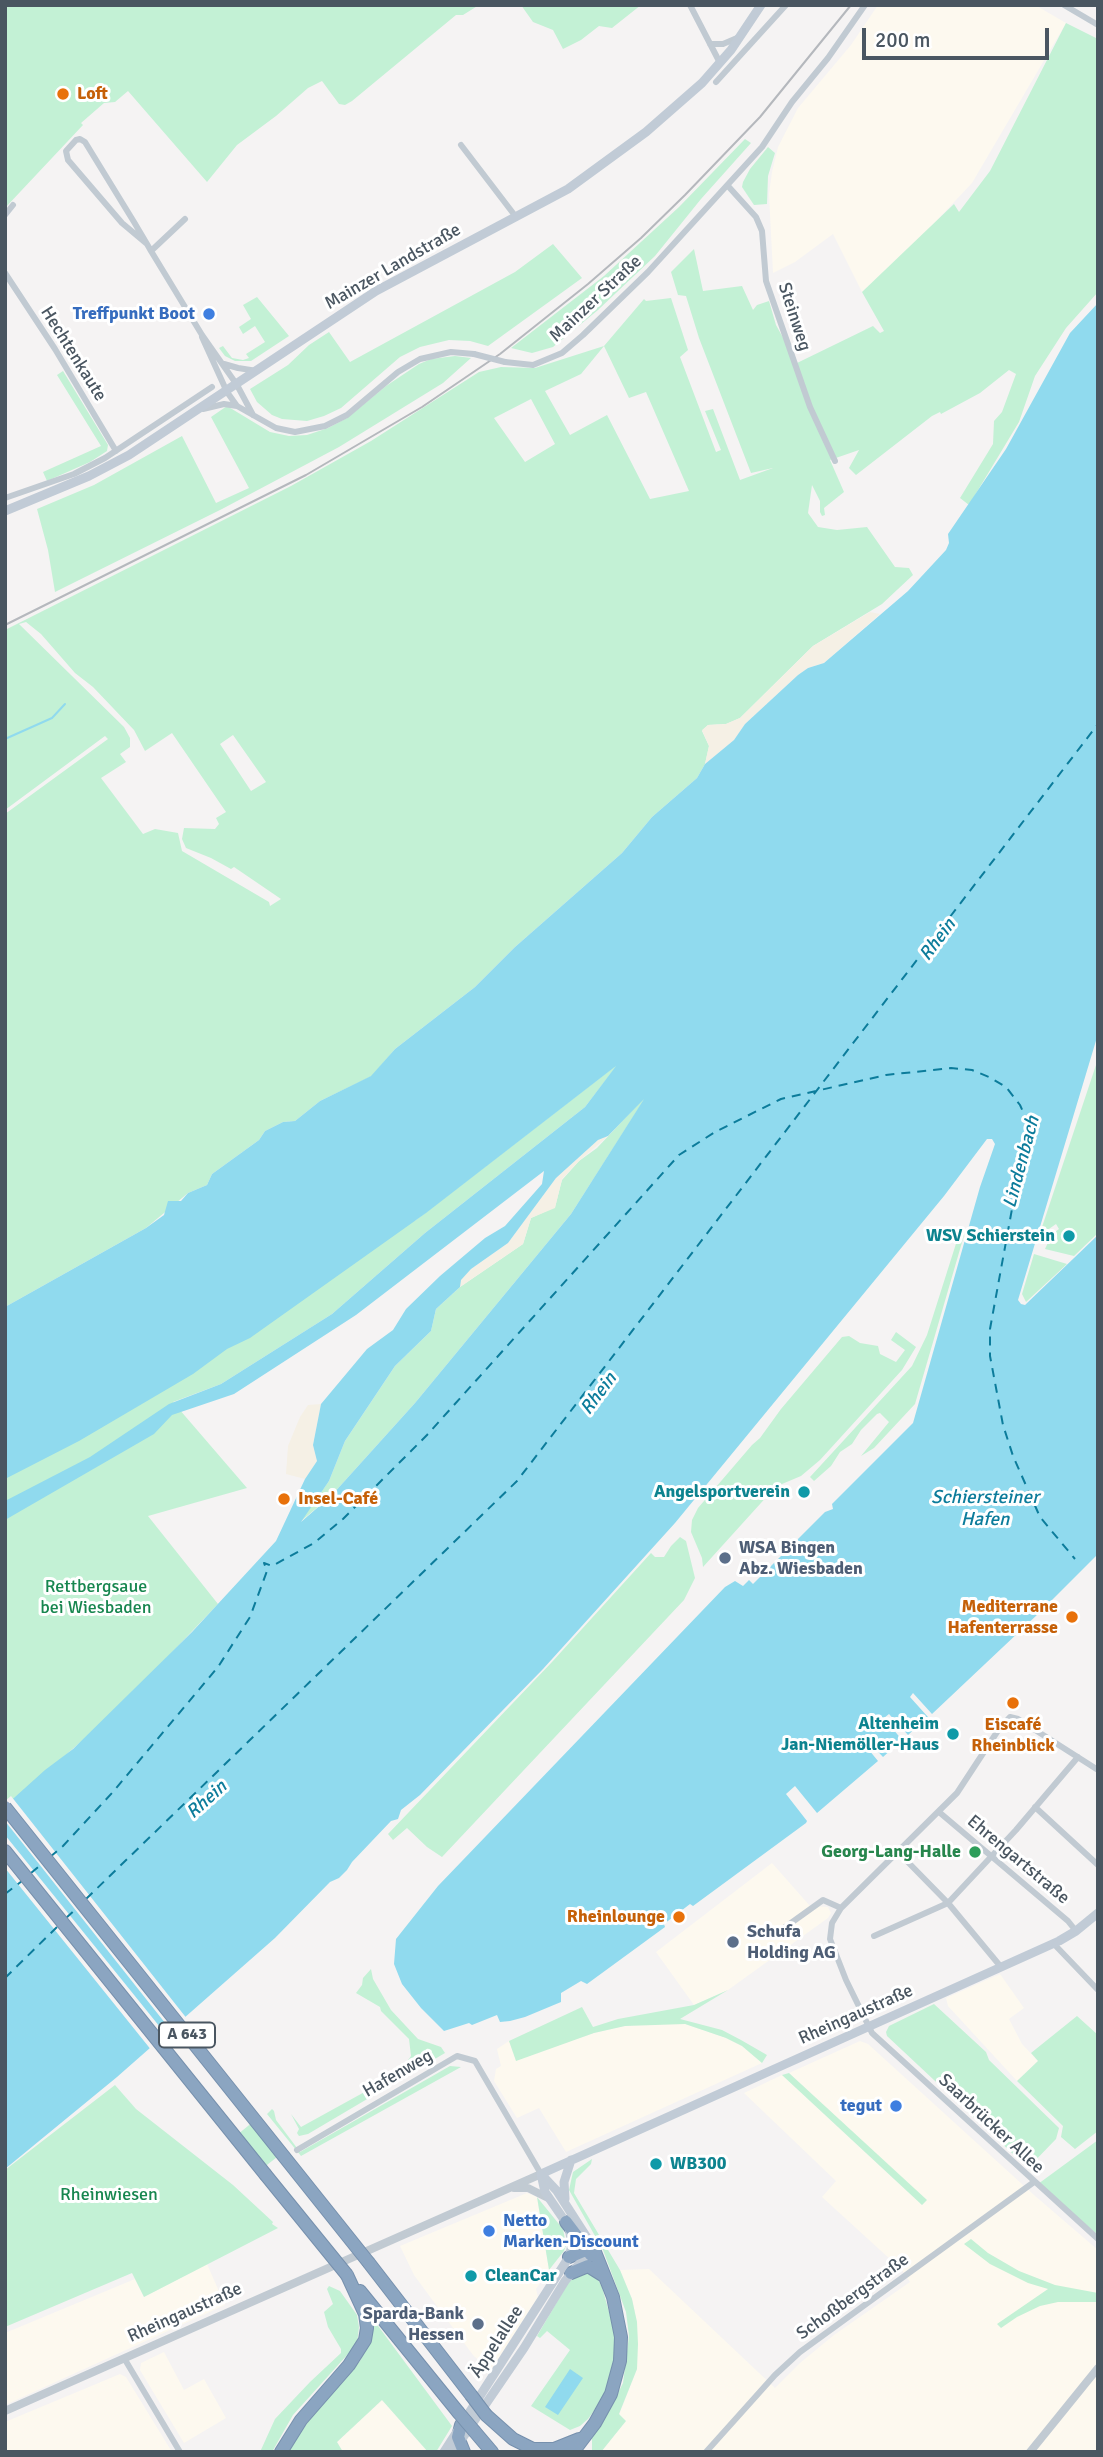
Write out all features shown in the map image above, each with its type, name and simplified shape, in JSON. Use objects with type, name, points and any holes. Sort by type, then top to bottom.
[{"type":"highway","name":"A 643","points":[[5,1807],[518,2452]]},
{"type":"highway","name":"A 643","points":[[5,1851],[460,2419],[475,2431],[492,2452]]},
{"type":"highway","points":[[566,2222],[589,2249],[603,2272],[620,2321],[620,2361],[611,2393],[599,2416],[573,2452]]},
{"type":"highway","points":[[569,2258],[589,2249]]},
{"type":"highway","points":[[571,2273],[588,2266],[603,2272]]},
{"type":"highway","points":[[281,2452],[301,2420],[349,2365],[365,2340],[365,2314],[346,2275]]},
{"type":"highway","points":[[486,2414],[513,2439],[533,2449],[564,2447],[584,2434]]},
{"type":"highway","points":[[459,2449],[460,2419]]},
{"type":"main road","name":"Mainzer Landstraße","points":[[5,511],[109,466],[149,444],[384,286],[568,189],[675,109],[720,63],[761,5]]},
{"type":"main road","name":"Rheingaustraße","points":[[541,2174],[1053,1943],[1098,1913]]},
{"type":"main road","points":[[567,2206],[564,2186],[571,2160]]},
{"type":"main road","points":[[541,2174],[541,2183],[548,2198],[566,2222],[572,2239],[569,2258]]},
{"type":"main road","points":[[541,2174],[567,2206],[589,2249]]},
{"type":"main road","name":"Äppelallee","points":[[459,2449],[589,2249]]},
{"type":"main road","name":"Äppelallee","points":[[444,2452],[460,2419],[569,2258]]},
{"type":"street","points":[[690,5],[720,63]]},
{"type":"street","points":[[716,82],[786,5]]},
{"type":"street","name":"Mainzer Straße","points":[[237,406],[276,428],[295,432],[315,429],[347,415],[398,372],[420,359],[451,352],[533,365],[562,353],[648,272],[762,147],[792,102],[828,58],[865,5]]},
{"type":"street","points":[[1064,5],[1098,25]]},
{"type":"street","points":[[710,44],[723,44],[742,35]]},
{"type":"street","points":[[149,248],[122,223],[68,160],[66,151],[76,140],[86,142],[253,415]]},
{"type":"street","points":[[461,145],[516,217]]},
{"type":"street","name":"Steinweg","points":[[728,186],[756,217],[762,231],[766,281],[810,407],[835,461]]},
{"type":"street","points":[[5,215],[13,205]]},
{"type":"street","points":[[149,248],[185,219]]},
{"type":"street","name":"Hechtenkaute","points":[[5,273],[55,349],[116,451]]},
{"type":"street","points":[[202,335],[227,392],[237,406]]},
{"type":"street","points":[[222,363],[238,369],[257,371]]},
{"type":"street","points":[[5,498],[74,474],[116,451],[212,387]]},
{"type":"street","points":[[201,409],[224,404],[237,406]]},
{"type":"street","points":[[868,2027],[831,1945],[832,1923],[841,1908],[963,1785],[999,1729],[1010,1717],[1018,1719],[1098,1770]]},
{"type":"street","points":[[874,1936],[948,1902],[1078,1757]]},
{"type":"street","points":[[1035,1807],[1098,1864]]},
{"type":"street","name":"Ehrengartstraße","points":[[939,1812],[1068,1921],[1075,1930]]},
{"type":"street","points":[[898,1852],[948,1902],[1001,1967]]},
{"type":"street","points":[[784,1928],[820,1902],[827,1901],[841,1908]]},
{"type":"street","points":[[1053,1943],[1098,1990]]},
{"type":"street","points":[[1091,1983],[1098,1977]]},
{"type":"street","name":"Saarbrücker Allee","points":[[868,2027],[1098,2239]]},
{"type":"street","name":"Hafenweg","points":[[297,2150],[458,2056],[475,2061],[541,2174]]},
{"type":"street","name":"Rheingaustraße","points":[[5,2411],[541,2174]]},
{"type":"street","name":"Schoßbergstraße","points":[[706,2452],[775,2375],[800,2352],[1034,2182]]},
{"type":"street","points":[[508,2189],[525,2188],[548,2198]]},
{"type":"street","points":[[124,2358],[180,2452]]},
{"type":"street","points":[[1030,2452],[1098,2368]]},
{"type":"shaded area","points":[[878,5],[1035,5],[1066,23],[972,183],[923,235],[862,292],[833,234],[795,262],[773,273],[769,194],[778,147],[798,108],[851,45]]},
{"type":"shaded area","points":[[772,1863],[810,1906],[828,1907],[831,1913],[828,1918],[728,1990],[694,2005],[656,1952]]},
{"type":"shaded area","points":[[1000,1974],[1024,2008],[1009,2019],[1022,2044],[1038,2061],[1017,2081],[948,2006],[946,1998]]},
{"type":"shaded area","points":[[657,2023],[685,2024],[726,2038],[742,2046],[762,2063],[566,2152],[539,2108],[517,2118],[494,2081],[496,2069],[501,2066],[497,2049],[509,2041],[516,2060],[594,2033]]},
{"type":"shaded area","points":[[860,2041],[868,2044],[1098,2250],[1098,2452],[601,2452],[626,2421],[619,2415],[637,2369],[637,2322],[632,2299],[620,2270],[649,2269],[775,2388],[834,2335],[910,2282],[902,2270],[822,2197],[836,2181],[744,2093],[782,2075],[922,2205],[926,2200],[789,2073]]},
{"type":"shaded area","points":[[527,2193],[537,2197],[549,2270],[536,2289],[538,2297],[490,2371],[473,2355],[414,2275],[400,2246]]},
{"type":"shaded area","points":[[207,2264],[225,2305],[5,2405],[5,2333],[135,2279],[144,2297]]},
{"type":"shaded area","points":[[164,2352],[184,2390],[204,2379],[226,2418],[184,2443],[140,2370],[141,2363]]},
{"type":"shaded area","points":[[120,2374],[126,2377],[172,2452],[5,2452],[5,2422]]},
{"type":"shaded area","points":[[382,2400],[428,2452],[343,2452],[337,2442]]},
{"type":"green space","points":[[5,5],[479,5],[463,15],[456,15],[345,105],[339,104],[322,81],[308,88],[237,145],[207,182],[128,91],[115,102],[104,103],[81,123],[83,125],[5,208]]},
{"type":"green space","points":[[521,5],[641,5],[612,28],[599,26],[581,40],[563,49],[553,30],[533,22]]},
{"type":"green space","points":[[1066,23],[1098,39],[1098,292],[1066,328],[1035,376],[1019,422],[969,505],[960,498],[993,444],[994,421],[1002,412],[1016,374],[1009,370],[980,393],[932,416],[856,475],[849,468],[859,450],[830,460],[844,492],[824,508],[825,515],[822,516],[820,512],[820,501],[812,485],[808,513],[818,527],[837,530],[867,527],[895,567],[909,568],[913,575],[882,604],[813,646],[740,718],[726,724],[708,725],[702,731],[709,746],[705,764],[697,778],[652,817],[622,853],[515,947],[475,987],[395,1049],[372,1076],[320,1101],[295,1121],[283,1122],[265,1131],[259,1140],[212,1174],[207,1185],[188,1193],[146,1228],[5,1307],[5,814],[108,739],[105,736],[5,810],[5,630],[291,486],[371,441],[479,372],[501,367],[535,368],[604,346],[644,299],[671,298],[688,350],[680,357],[716,452],[721,450],[705,411],[713,409],[740,480],[773,468],[751,473],[699,338],[686,296],[678,295],[671,272],[694,249],[703,291],[742,286],[753,310],[757,305],[769,301],[776,325],[797,363],[873,326],[880,333],[884,331],[862,292],[954,204],[959,212],[990,171]],"holes":[[[604,346],[629,398],[646,392],[689,491],[650,499],[607,415],[570,435],[545,391],[581,374]],[[531,399],[555,444],[525,462],[494,418]],[[26,622],[41,634],[75,673],[93,687],[134,730],[145,751],[172,733],[226,812],[216,818],[219,824],[215,829],[184,828],[182,839],[186,848],[231,869],[234,867],[281,899],[270,906],[269,902],[182,851],[178,833],[155,829],[143,834],[101,778],[126,762],[120,754],[130,747],[130,738],[124,727],[19,624]],[[233,735],[266,782],[251,791],[220,744]]]},
{"type":"green space","points":[[745,139],[751,143],[655,256],[598,310],[553,347],[532,353],[511,348],[604,276],[679,207]]},
{"type":"green space","points":[[768,147],[775,153],[768,176],[767,204],[754,205],[742,187],[743,182]]},
{"type":"green space","points":[[553,244],[582,278],[488,346],[470,341],[449,340],[420,347],[400,357],[341,408],[307,421],[282,419],[272,415],[257,402],[250,389],[288,365],[309,345],[329,332],[350,362],[515,272]]},
{"type":"green space","points":[[257,297],[289,336],[251,361],[235,361],[225,356],[219,348],[223,346],[232,358],[243,360],[249,358],[246,354],[265,342],[255,326],[243,334],[239,327],[251,319],[243,305]]},
{"type":"green space","points":[[455,356],[471,358],[443,383],[339,447],[55,592],[37,509],[94,485],[182,436],[216,503],[249,488],[211,417],[227,406],[270,432],[289,436],[307,435],[347,418],[386,386],[419,364],[431,359]]},
{"type":"green space","points":[[63,371],[108,445],[107,451],[90,462],[47,481],[43,472],[101,446],[57,375]]},
{"type":"green space","points":[[1098,1059],[1098,1233],[1074,1256],[1045,1249],[1052,1234],[1059,1229],[1056,1224],[1039,1236]]},
{"type":"green space","name":"Rettbergsaue bei Wiesbaden","points":[[618,1064],[585,1107],[425,1233],[332,1314],[221,1384],[173,1402],[247,1488],[148,1516],[218,1604],[116,1711],[5,1808],[5,1391],[416,1220]]},
{"type":"green space","points":[[647,1095],[571,1214],[415,1403],[332,1495],[300,1522],[329,1481],[345,1441],[395,1366],[431,1331],[436,1309],[460,1287],[523,1244],[531,1218],[555,1207],[562,1180],[579,1161],[597,1148]]},
{"type":"green space","points":[[960,1231],[965,1232],[915,1404],[874,1448],[861,1456],[889,1422],[880,1413],[877,1414],[852,1444],[840,1452],[831,1466],[814,1481],[810,1477],[912,1366],[927,1335]]},
{"type":"green space","points":[[1034,1254],[1067,1264],[1026,1302],[1022,1294]]},
{"type":"green space","points":[[896,1332],[916,1347],[902,1370],[820,1460],[801,1476],[782,1484],[770,1493],[703,1567],[691,1532],[692,1520],[698,1508],[760,1438],[842,1337],[849,1336],[860,1343],[878,1346],[880,1354],[896,1362],[905,1350],[891,1340]]},
{"type":"green space","points":[[680,1537],[686,1541],[695,1578],[684,1600],[442,1857],[407,1828],[393,1840],[388,1834],[552,1662],[651,1553],[655,1557],[664,1557]]},
{"type":"green space","points":[[371,1969],[373,1979],[391,2010],[418,2039],[441,2047],[445,2053],[308,2134],[299,2136],[299,2129],[291,2114],[301,2127],[399,2073],[411,2056],[409,2039],[380,2007],[356,1993]]},
{"type":"green space","points":[[728,1990],[680,2019],[722,2030],[741,2040],[767,2055],[762,2063],[742,2046],[685,2024],[625,2026],[594,2033],[516,2061],[509,2041],[582,2007],[593,2027],[618,2019],[694,2005]]},
{"type":"green space","points":[[934,2004],[986,2052],[989,2060],[1059,2128],[1056,2139],[1028,2168],[887,2036],[889,2026]]},
{"type":"green space","points":[[1077,2016],[1098,2035],[1098,2131],[1075,2149],[1061,2137],[1063,2126],[1017,2081],[1038,2061],[1031,2053]]},
{"type":"green space","points":[[450,2066],[461,2067],[301,2156],[267,2114],[272,2109],[274,2111],[276,2120],[300,2152]]},
{"type":"green space","points":[[789,2073],[927,2200],[922,2205],[782,2075]]},
{"type":"green space","name":"Rheinwiesen","points":[[115,2085],[136,2109],[233,2185],[278,2228],[144,2297],[132,2273],[5,2327],[5,2170]]},
{"type":"green space","points":[[259,2117],[286,2150],[258,2172],[232,2139]]},
{"type":"green space","points":[[1098,2140],[1098,2235],[1038,2184]]},
{"type":"green space","points":[[592,2159],[591,2164],[576,2179],[574,2193],[620,2270],[632,2299],[638,2344],[637,2369],[619,2414],[626,2421],[601,2452],[592,2452],[592,2438],[623,2383],[629,2336],[626,2312],[603,2250],[569,2190],[573,2172]]},
{"type":"green space","points":[[537,2197],[563,2229],[566,2245],[549,2270]]},
{"type":"green space","points":[[971,2239],[988,2253],[1019,2271],[1055,2285],[1098,2293],[1098,2302],[1058,2302],[1040,2306],[1001,2328],[997,2324],[1048,2289],[1028,2283],[990,2264],[964,2244]]},
{"type":"green space","points":[[587,2270],[597,2277],[602,2287],[614,2330],[615,2354],[604,2397],[588,2419],[570,2430],[531,2406],[570,2350],[547,2331],[540,2338],[537,2336],[571,2278]]},
{"type":"green space","points":[[329,2286],[340,2291],[357,2315],[357,2344],[293,2415],[272,2452],[260,2452],[275,2419],[341,2353],[324,2312],[333,2304],[327,2289]]},
{"type":"green space","points":[[370,2315],[452,2426],[436,2452],[428,2452],[382,2400],[337,2442],[343,2452],[287,2452],[315,2412],[360,2361],[370,2340]]},
{"type":"sand","points":[[870,612],[880,614],[824,663],[808,668],[798,675],[745,724],[734,740],[705,764],[709,746],[702,730],[708,725],[726,724],[740,718],[813,646]]},
{"type":"sand","points":[[608,1136],[562,1179],[555,1208],[531,1218],[523,1244],[460,1287],[460,1280],[471,1269],[508,1243],[556,1178],[598,1140]]},
{"type":"sand","points":[[321,1404],[313,1445],[317,1461],[305,1479],[286,1474],[288,1446],[300,1417],[308,1405]]},
{"type":"water","points":[[1098,303],[1098,1034],[1018,1300],[1025,1305],[1098,1235],[1098,1554],[932,1714],[913,1693],[910,1697],[928,1717],[908,1735],[889,1714],[884,1718],[902,1740],[883,1757],[863,1736],[860,1739],[878,1761],[817,1813],[795,1786],[786,1794],[806,1823],[693,1906],[690,1904],[664,1924],[665,1927],[587,1984],[581,1981],[561,1993],[561,2002],[510,2021],[500,2022],[497,2015],[472,2025],[469,2023],[444,2031],[402,1984],[394,1964],[396,1939],[438,1886],[725,1587],[735,1581],[743,1586],[749,1580],[753,1584],[825,1512],[833,1509],[832,1504],[913,1423],[980,1187],[995,1144],[992,1139],[987,1139],[944,1196],[675,1523],[543,1669],[420,1795],[401,1810],[398,1819],[391,1821],[347,1870],[330,1882],[275,1938],[117,2077],[5,2169],[5,1806],[73,1749],[192,1632],[276,1541],[305,1479],[317,1461],[313,1445],[321,1404],[367,1349],[393,1330],[406,1309],[440,1276],[485,1238],[505,1226],[542,1184],[544,1171],[356,1315],[234,1394],[172,1415],[154,1434],[5,1520],[5,1501],[90,1457],[169,1404],[221,1384],[332,1314],[425,1233],[585,1107],[616,1066],[426,1213],[250,1338],[227,1349],[193,1374],[79,1441],[5,1479],[5,1307],[146,1228],[164,1215],[168,1201],[181,1201],[188,1193],[207,1185],[212,1174],[259,1140],[265,1131],[283,1122],[295,1121],[320,1101],[371,1076],[395,1049],[475,987],[515,947],[622,853],[652,817],[697,778],[705,764],[734,740],[745,724],[798,675],[808,668],[824,663],[908,591],[946,550],[949,543],[948,534],[1006,449],[1070,333]],"holes":[[[644,1099],[571,1214],[415,1403],[332,1495],[301,1522],[329,1481],[345,1441],[395,1366],[431,1331],[436,1309],[460,1287],[461,1280],[471,1269],[508,1243],[556,1178],[598,1140],[608,1136]]]},
{"type":"water","points":[[570,2369],[583,2378],[558,2415],[545,2407]]},
{"type":"pier","points":[[11,1796],[188,2020],[173,2033],[5,1821],[5,1801]]},
{"type":"pier","points":[[5,1835],[168,2037],[152,2051],[5,1868]]},
{"type":"waterway","points":[[5,739],[52,718],[65,704]]},
{"type":"ferry route","points":[[86,1899],[517,1481],[1098,724]]},
{"type":"ferry route","points":[[50,1857],[112,1793],[218,1667],[250,1617],[267,1571],[264,1563],[272,1566],[314,1543],[343,1519],[427,1435],[679,1155],[715,1132],[781,1099],[886,1075],[951,1068],[972,1070],[989,1077],[1006,1087],[1020,1105],[1027,1127],[990,1329],[990,1356],[1003,1425],[1013,1456],[1040,1517],[1075,1559]]},
{"type":"ferry route","points":[[31,1873],[43,1863]]},
{"type":"ferry route","points":[[5,1894],[22,1881]]},
{"type":"ferry route","points":[[66,1918],[77,1908]]},
{"type":"ferry route","points":[[5,1978],[57,1927]]},
{"type":"railway","points":[[5,625],[306,475],[422,407],[500,354],[588,284],[685,195],[760,117],[851,5]]},
{"type":"place","name":"Loft","points":[[63,94]]},
{"type":"place","name":"Treffpunkt Boot","points":[[209,314]]},
{"type":"place","name":"WSV Schierstein","points":[[1069,1236]]},
{"type":"place","name":"Angelsportverein","points":[[804,1492]]},
{"type":"place","name":"Insel-Café","points":[[284,1499]]},
{"type":"place","name":"WSA Bingen Abz. Wiesbaden","points":[[725,1558]]},
{"type":"place","name":"Mediterrane Hafenterrasse","points":[[1072,1617]]},
{"type":"place","name":"Eiscafé Rheinblick","points":[[1013,1703]]},
{"type":"place","name":"Altenheim Jan-Niemöller-Haus","points":[[953,1734]]},
{"type":"place","name":"Georg-Lang-Halle","points":[[975,1852]]},
{"type":"place","name":"Rheinlounge","points":[[679,1917]]},
{"type":"place","name":"Schufa Holding AG","points":[[733,1942]]},
{"type":"place","name":"tegut","points":[[896,2106]]},
{"type":"place","name":"WB300","points":[[656,2164]]},
{"type":"place","name":"Netto Marken-Discount","points":[[489,2231]]},
{"type":"place","name":"CleanCar","points":[[471,2276]]},
{"type":"place","name":"Sparda-Bank Hessen","points":[[478,2324]]},
{"type":"water label","name":"Rhein","points":[[938,940]]},
{"type":"water label","name":"Lindenbach","points":[[1022,1162]]},
{"type":"water label","name":"Rhein","points":[[599,1394]]},
{"type":"water label","name":"Schiersteiner Hafen","points":[[985,1509]]},
{"type":"water label","name":"Rhein","points":[[207,1800]]}]
